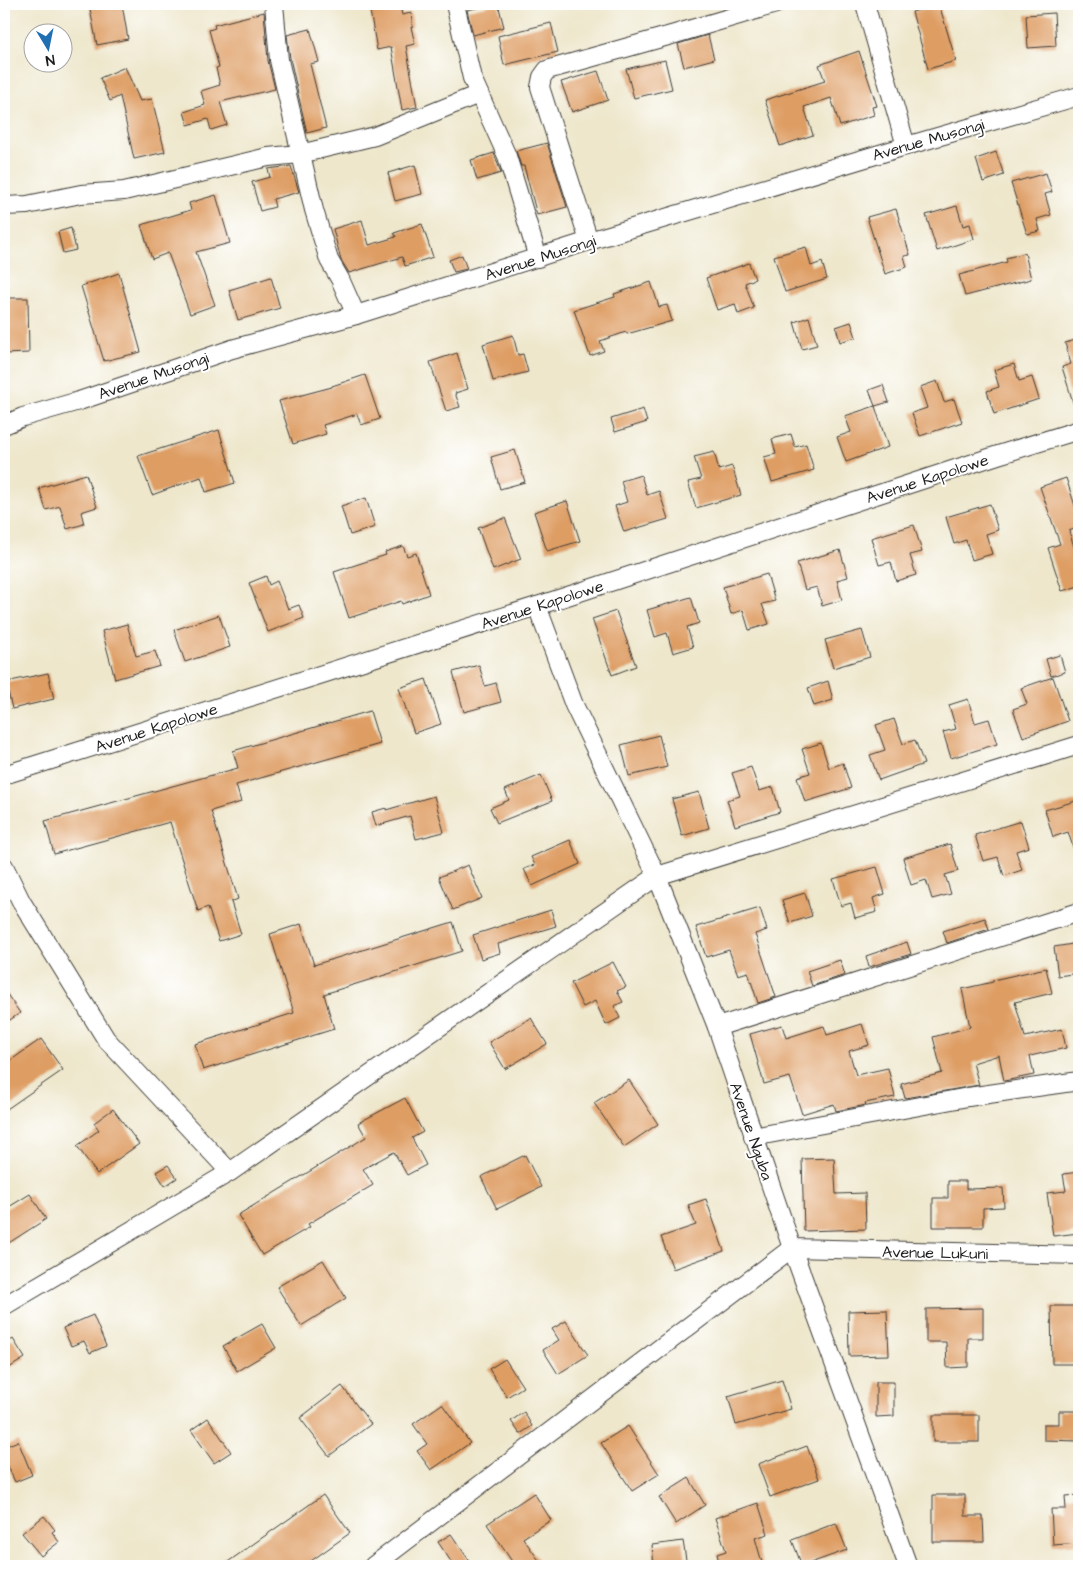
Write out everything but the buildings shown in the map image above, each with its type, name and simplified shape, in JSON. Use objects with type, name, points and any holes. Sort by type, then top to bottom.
[{"type":"street","points":[[274,4],[279,60],[314,210],[330,260],[356,314]]},
{"type":"street","points":[[455,4],[472,78],[507,156],[538,258]]},
{"type":"street","points":[[589,241],[540,87],[542,77],[547,70],[776,4]]},
{"type":"street","points":[[865,4],[906,146]]},
{"type":"street","points":[[4,206],[27,205],[81,194],[124,191],[268,157],[300,154],[375,136],[479,94]]},
{"type":"street","name":"Avenue Musongi","points":[[4,425],[23,417],[232,349],[356,314],[589,241],[1079,96]]},
{"type":"street","points":[[4,411],[23,417]]},
{"type":"street","name":"Avenue Kapolowe","points":[[4,775],[537,606],[1079,430]]},
{"type":"street","name":"Avenue Nguba","points":[[537,606],[574,705],[657,876],[717,1027],[792,1248],[908,1566]]},
{"type":"street","points":[[4,1306],[230,1172],[657,876],[1079,744]]},
{"type":"street","points":[[4,866],[21,901],[106,1039],[230,1172]]},
{"type":"street","points":[[717,1027],[1079,912]]},
{"type":"street","points":[[753,1137],[968,1097],[1079,1081]]},
{"type":"street","points":[[373,1566],[792,1248]]},
{"type":"street","name":"Avenue Lukuni","points":[[792,1248],[1079,1255]]}]
